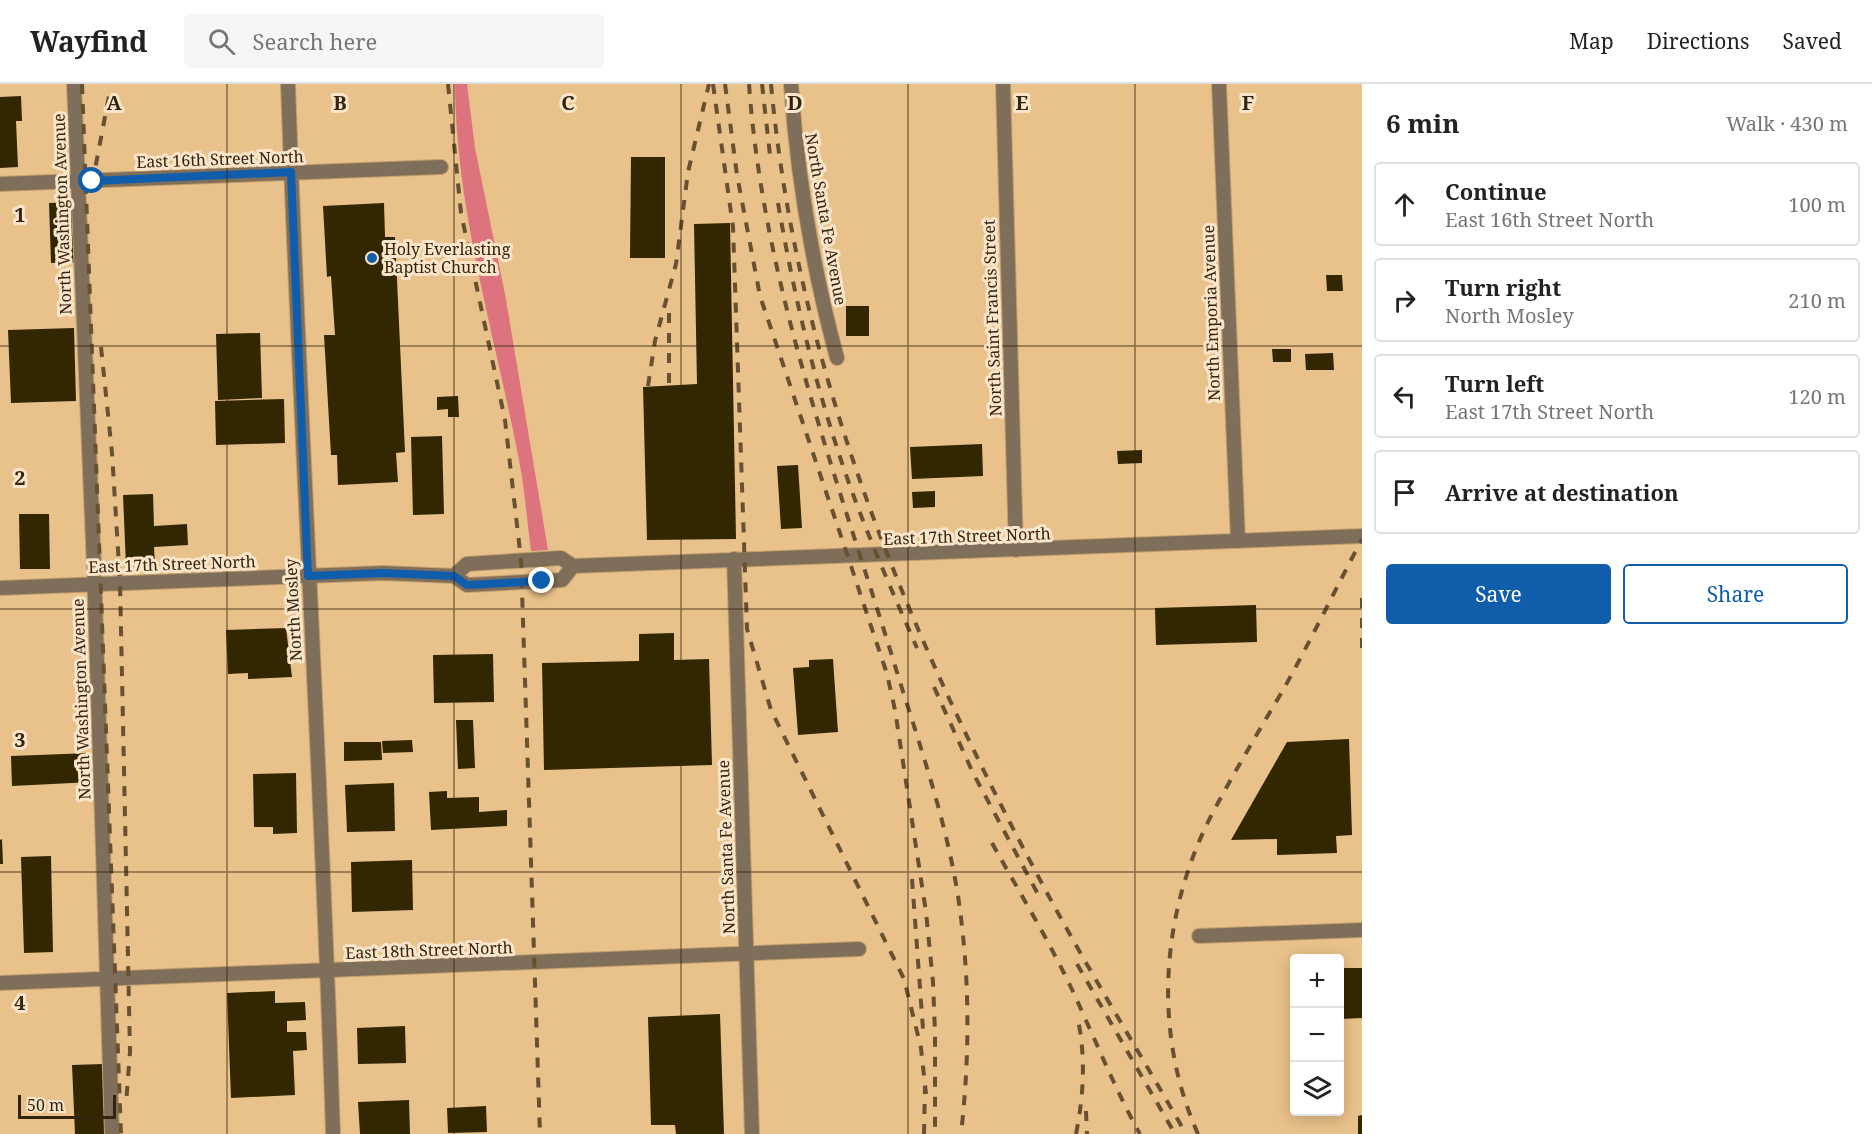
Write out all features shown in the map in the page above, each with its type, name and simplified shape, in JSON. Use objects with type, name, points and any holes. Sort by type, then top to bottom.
[{"type":"street","name":"North Washington Avenue","points":[[74,84],[76,181],[94,584],[105,979],[112,1134]]},
{"type":"street","name":"North Mosley","points":[[288,84],[308,576],[328,971],[333,1134]]},
{"type":"street","name":"North Santa Fe Avenue","points":[[791,84],[795,138],[805,204],[837,358]]},
{"type":"street","name":"North Saint Francis Street","points":[[1003,84],[1016,550]]},
{"type":"street","name":"North Emporia Avenue","points":[[1219,84],[1238,541]]},
{"type":"street","name":"East 16th Street North","points":[[0,184],[441,168]]},
{"type":"street","name":"East 17th Street North","points":[[454,576],[467,564],[561,558],[573,566],[1362,536]]},
{"type":"street","name":"North Santa Fe Avenue","points":[[734,559],[752,1134]]},
{"type":"street","name":"East 17th Street North","points":[[0,588],[383,573],[454,576],[467,585],[562,580],[573,566]]},
{"type":"street","points":[[1199,936],[1362,930]]},
{"type":"street","name":"East 18th Street North","points":[[0,983],[859,949]]},
{"type":"shaded area","points":[[455,84],[467,84],[475,148],[505,294],[548,550],[531,551],[519,460],[469,226],[457,132]]},
{"type":"building","points":[[21,96],[22,121],[16,121],[18,167],[0,168],[0,97]]},
{"type":"building","points":[[631,157],[665,157],[665,258],[630,258]]},
{"type":"building","points":[[74,202],[76,262],[51,263],[49,203]]},
{"type":"building","points":[[384,203],[385,237],[395,237],[405,452],[396,453],[398,482],[338,485],[337,455],[331,455],[324,335],[335,335],[331,276],[327,277],[323,206]]},
{"type":"building","points":[[730,223],[736,539],[647,540],[643,387],[697,384],[694,224]]},
{"type":"building","points":[[1326,275],[1342,275],[1343,291],[1327,291]]},
{"type":"building","points":[[846,306],[869,306],[869,336],[846,336]]},
{"type":"building","points":[[74,328],[76,401],[11,403],[8,330]]},
{"type":"building","points":[[260,333],[262,398],[218,400],[216,334]]},
{"type":"building","points":[[1272,349],[1291,349],[1291,362],[1273,362]]},
{"type":"building","points":[[1333,353],[1334,370],[1306,370],[1305,354]]},
{"type":"building","points":[[458,396],[459,417],[448,417],[448,409],[437,410],[437,397]]},
{"type":"building","points":[[284,399],[285,443],[216,445],[215,401]]},
{"type":"building","points":[[442,436],[444,514],[413,515],[411,437]]},
{"type":"building","points":[[982,444],[983,476],[912,479],[910,447]]},
{"type":"building","points":[[1142,450],[1142,463],[1118,464],[1117,451]]},
{"type":"building","points":[[798,465],[802,528],[781,529],[777,466]]},
{"type":"building","points":[[935,491],[935,507],[913,508],[912,492]]},
{"type":"building","points":[[153,494],[154,526],[187,524],[188,545],[154,547],[155,564],[126,566],[123,495]]},
{"type":"building","points":[[19,514],[49,514],[50,569],[20,569]]},
{"type":"building","points":[[1256,605],[1257,642],[1156,645],[1155,608]]},
{"type":"building","points":[[286,628],[292,677],[248,679],[248,673],[228,674],[226,630]]},
{"type":"building","points":[[674,633],[674,660],[709,659],[712,765],[544,770],[542,663],[639,661],[639,634]]},
{"type":"building","points":[[493,654],[494,702],[434,703],[433,655]]},
{"type":"building","points":[[833,659],[838,732],[798,735],[793,668],[809,667],[809,660]]},
{"type":"building","points":[[456,720],[473,720],[475,768],[458,769]]},
{"type":"building","points":[[1349,739],[1352,835],[1336,836],[1337,853],[1277,855],[1277,839],[1231,840],[1287,742]]},
{"type":"building","points":[[412,740],[413,752],[383,753],[382,741]]},
{"type":"building","points":[[344,742],[381,742],[382,760],[344,761]]},
{"type":"building","points":[[91,753],[92,782],[12,786],[11,756]]},
{"type":"building","points":[[296,773],[297,833],[273,834],[273,827],[254,827],[253,774]]},
{"type":"building","points":[[394,783],[395,831],[347,832],[345,785]]},
{"type":"building","points":[[447,791],[447,798],[479,797],[479,812],[507,810],[507,826],[431,830],[429,792]]},
{"type":"building","points":[[2,839],[3,864],[0,864],[0,840]]},
{"type":"building","points":[[51,856],[53,952],[24,953],[21,857]]},
{"type":"building","points":[[412,860],[413,910],[352,912],[351,862]]},
{"type":"building","points":[[1344,968],[1362,968],[1362,1018],[1344,1019]]},
{"type":"building","points":[[275,991],[275,1003],[305,1002],[306,1020],[287,1021],[287,1032],[306,1032],[307,1050],[293,1051],[295,1095],[231,1098],[227,993]]},
{"type":"building","points":[[720,1014],[724,1134],[676,1134],[675,1125],[651,1125],[648,1017]]},
{"type":"building","points":[[405,1026],[406,1063],[358,1064],[357,1028]]},
{"type":"building","points":[[103,1064],[106,1134],[75,1134],[72,1065]]},
{"type":"building","points":[[409,1100],[410,1134],[360,1134],[358,1102]]},
{"type":"building","points":[[486,1106],[487,1132],[448,1133],[447,1108]]},
{"type":"building","points":[[1362,1115],[1362,1134],[1358,1134],[1358,1116]]},
{"type":"railway","points":[[82,84],[121,1134]]},
{"type":"railway","points":[[448,84],[461,213],[505,420],[521,560],[540,1134]]},
{"type":"railway","points":[[648,386],[655,341],[676,264],[688,172],[709,84]]},
{"type":"railway","points":[[713,84],[733,227],[747,629],[771,710],[904,979],[921,1048],[926,1094]]},
{"type":"railway","points":[[725,84],[737,175],[760,296],[887,674],[895,710],[926,912],[933,982],[935,1134]]},
{"type":"railway","points":[[749,84],[757,157],[769,230],[785,302],[825,445],[946,835],[958,896],[967,985],[966,1075],[961,1134]]},
{"type":"railway","points":[[762,84],[770,155]]},
{"type":"railway","points":[[771,84],[785,192],[806,297],[834,400],[867,501],[906,600],[949,698],[1046,891],[1186,1134]]},
{"type":"railway","points":[[92,185],[109,96]]},
{"type":"railway","points":[[778,203],[800,314],[841,461],[884,573],[917,648]]},
{"type":"railway","points":[[669,311],[669,383]]},
{"type":"railway","points":[[101,347],[112,453],[120,582],[130,1052],[126,1104]]},
{"type":"railway","points":[[1198,1134],[1183,1095],[1174,1054],[1169,1014],[1169,972],[1173,932],[1182,891],[1195,852],[1212,814],[1282,692],[1362,539]]},
{"type":"railway","points":[[1362,598],[1362,658]]},
{"type":"railway","points":[[934,687],[973,773],[1040,898]]},
{"type":"railway","points":[[992,843],[1063,970],[1117,1090],[1140,1134]]},
{"type":"railway","points":[[912,879],[923,1029]]},
{"type":"railway","points":[[1077,964],[1175,1134]]},
{"type":"railway","points":[[1076,1134],[1083,1074],[1082,1045],[1077,1015]]},
{"type":"railway","points":[[924,1134],[925,1086]]},
{"type":"railway","points":[[1086,1111],[1087,1134]]},
{"type":"place","name":"Holy Everlasting Baptist Church","points":[[372,258]]},
{"type":"route","points":[[92,181],[291,172],[308,576],[383,573],[454,576],[467,585],[542,581]]}]
